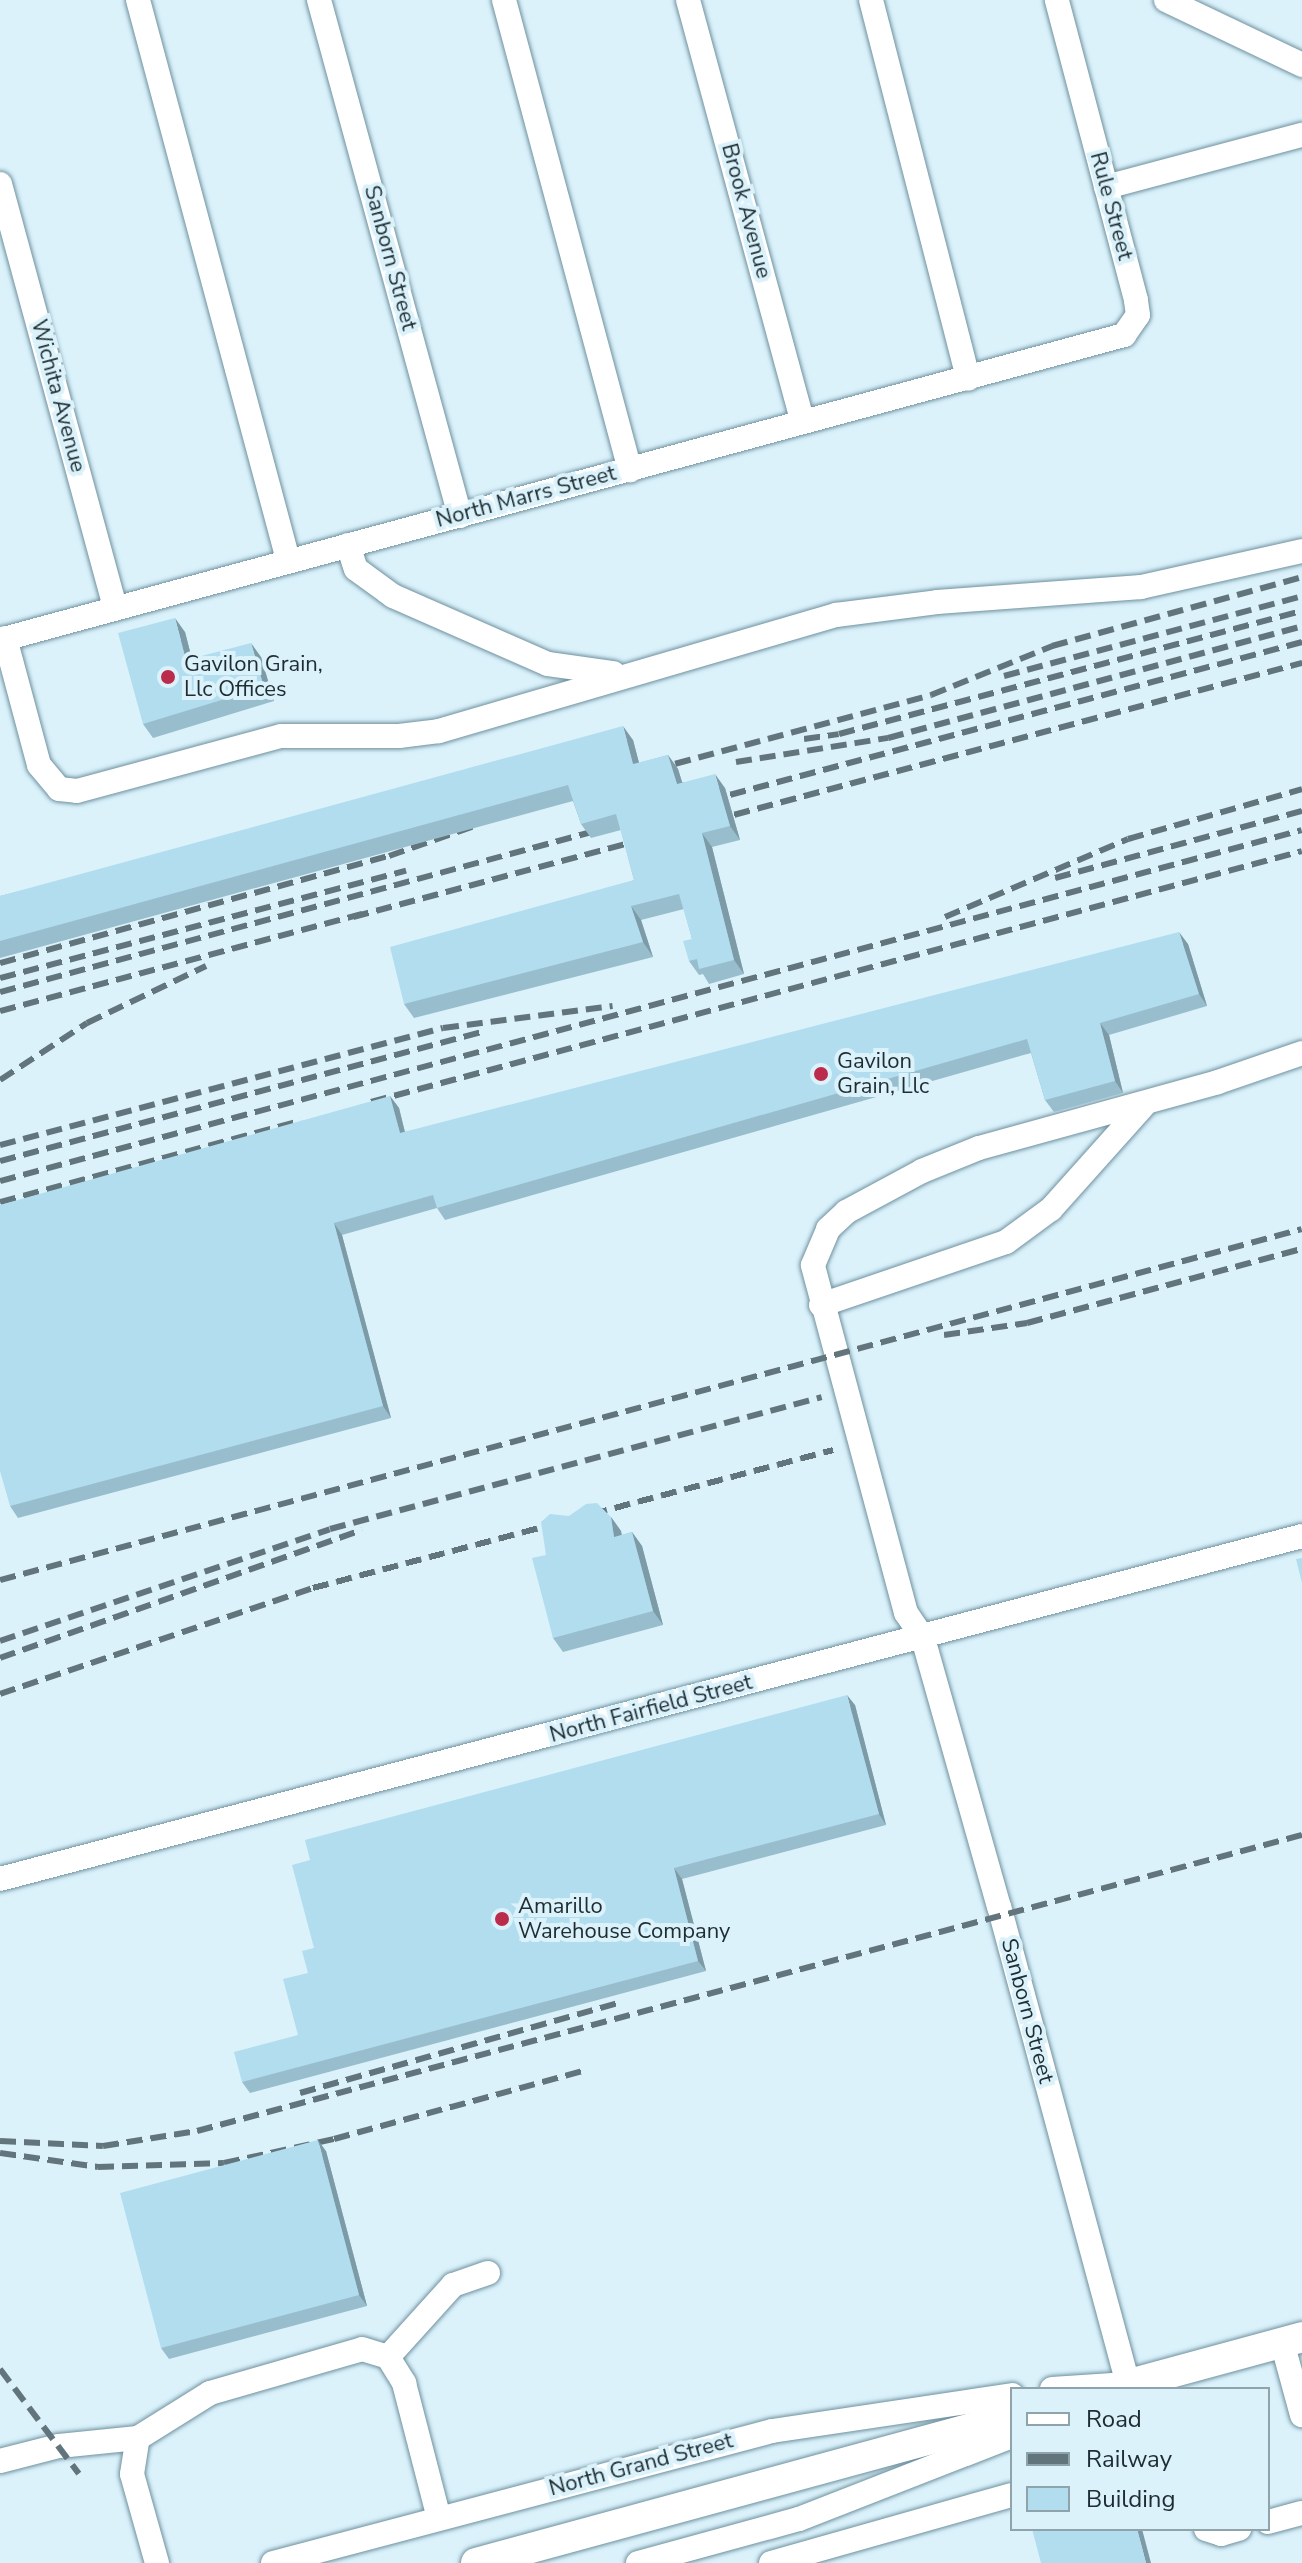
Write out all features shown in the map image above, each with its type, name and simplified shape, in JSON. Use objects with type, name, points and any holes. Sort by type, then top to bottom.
[{"type":"main road","points":[[1120,2387],[1164,2382],[1292,2340]]},
{"type":"main road","points":[[476,2563],[1010,2418]]},
{"type":"street","points":[[138,0],[288,560]]},
{"type":"street","name":"Sanborn Street","points":[[319,0],[460,516]]},
{"type":"street","points":[[504,0],[630,470]]},
{"type":"street","name":"Brook Avenue","points":[[688,0],[803,422]]},
{"type":"street","points":[[871,0],[968,379]]},
{"type":"street","name":"Rule Street","points":[[1052,356],[1124,335],[1138,315],[1057,0]]},
{"type":"street","points":[[1166,0],[1302,65]]},
{"type":"street","points":[[1106,187],[1302,135]]},
{"type":"street","name":"Wichita Avenue","points":[[0,184],[115,608]]},
{"type":"street","name":"North Marrs Street","points":[[3,639],[1052,356]]},
{"type":"street","points":[[348,545],[356,569],[366,579],[435,615],[559,668],[635,674]]},
{"type":"street","points":[[3,639],[39,765],[59,789],[77,791],[281,736],[399,736],[439,731],[836,615],[937,602],[1141,587],[1302,551]]},
{"type":"street","name":"Sanborn Street","points":[[1120,2387],[923,1638],[906,1613],[821,1305],[813,1265],[828,1229],[846,1212],[922,1171],[979,1148],[1148,1102],[1302,1053]]},
{"type":"street","points":[[821,1305],[1006,1242],[1051,1209],[1148,1102]]},
{"type":"street","name":"North Fairfield Street","points":[[0,1879],[1302,1536]]},
{"type":"street","points":[[388,2357],[453,2285],[488,2273]]},
{"type":"street","points":[[1292,2340],[1302,2415]]},
{"type":"street","points":[[0,2461],[59,2446],[138,2438],[210,2393],[362,2349],[388,2357],[404,2383],[439,2518]]},
{"type":"street","name":"North Grand Street","points":[[274,2563],[772,2431],[1010,2395]]},
{"type":"street","points":[[638,2563],[662,2557],[682,2542],[694,2541],[699,2555],[1010,2437]]},
{"type":"street","points":[[138,2438],[132,2474],[157,2563]]},
{"type":"street","points":[[771,2563],[1010,2496]]},
{"type":"street","points":[[1270,2521],[1302,2513]]},
{"type":"street","points":[[1212,2531],[1221,2534],[1232,2531]]},
{"type":"building","points":[[175,618],[186,660],[251,643],[264,687],[143,724],[118,633]]},
{"type":"building","points":[[623,726],[633,764],[668,755],[677,784],[715,774],[730,826],[702,833],[734,960],[699,969],[697,959],[689,961],[683,941],[692,939],[679,894],[631,906],[643,942],[404,1004],[390,947],[634,880],[616,814],[581,824],[568,785],[0,941],[0,896]]},
{"type":"building","points":[[1179,932],[1199,994],[1100,1023],[1115,1081],[1045,1100],[1027,1039],[437,1208],[433,1195],[334,1223],[383,1406],[10,1506],[0,1471],[0,1205],[390,1096],[400,1133]]},
{"type":"building","points":[[597,1503],[611,1517],[614,1537],[632,1532],[653,1611],[553,1638],[532,1558],[546,1555],[541,1522],[550,1514],[569,1516],[586,1504]]},
{"type":"building","points":[[1302,1558],[1302,1583],[1296,1559]]},
{"type":"building","name":"Amarillo Warehouse Company","points":[[847,1695],[879,1814],[674,1868],[698,1961],[242,2082],[234,2052],[298,2035],[283,1979],[308,1973],[302,1951],[314,1948],[292,1865],[310,1860],[305,1840]]},
{"type":"building","points":[[318,2140],[359,2295],[161,2348],[120,2193]]},
{"type":"building","points":[[1033,2531],[1138,2531],[1146,2563],[1041,2563]]},
{"type":"railway","points":[[652,770],[931,695],[1052,646],[1302,577]]},
{"type":"railway","points":[[1004,676],[1302,596]]},
{"type":"railway","points":[[804,739],[839,734],[1302,611]]},
{"type":"railway","points":[[736,762],[888,738],[1302,626]]},
{"type":"railway","points":[[707,801],[1302,642]]},
{"type":"railway","points":[[711,821],[1302,663]]},
{"type":"railway","points":[[945,917],[1128,839],[1302,789]]},
{"type":"railway","points":[[1055,878],[1302,811]]},
{"type":"railway","points":[[0,963],[389,856],[474,826]]},
{"type":"railway","points":[[0,992],[606,828]]},
{"type":"railway","points":[[0,1181],[1302,830]]},
{"type":"railway","points":[[353,917],[645,839]]},
{"type":"railway","points":[[371,1102],[1302,851]]},
{"type":"railway","points":[[0,978],[406,871]]},
{"type":"railway","points":[[0,1011],[362,914]]},
{"type":"railway","points":[[0,1080],[87,1023],[206,966]]},
{"type":"railway","points":[[0,1145],[443,1028],[613,1006]]},
{"type":"railway","points":[[0,1161],[482,1032]]},
{"type":"railway","points":[[0,1202],[301,1121]]},
{"type":"railway","points":[[0,1580],[1302,1229]]},
{"type":"railway","points":[[944,1335],[1027,1323],[1302,1249]]},
{"type":"railway","points":[[0,1641],[330,1529],[822,1397]]},
{"type":"railway","points":[[0,1694],[313,1588],[833,1450]]},
{"type":"railway","points":[[0,1658],[362,1530]]},
{"type":"railway","points":[[0,2141],[103,2146],[197,2131],[1302,1835]]},
{"type":"railway","points":[[300,2093],[619,2003]]},
{"type":"railway","points":[[0,2153],[98,2167],[224,2163],[334,2139],[586,2070]]},
{"type":"railway","points":[[0,2369],[79,2474]]},
{"type":"place","name":"Gavilon Grain, Llc Offices","points":[[168,677]]},
{"type":"place","name":"Gavilon Grain, Llc","points":[[821,1074]]},
{"type":"place","name":"Amarillo Warehouse Company","points":[[502,1919]]}]
